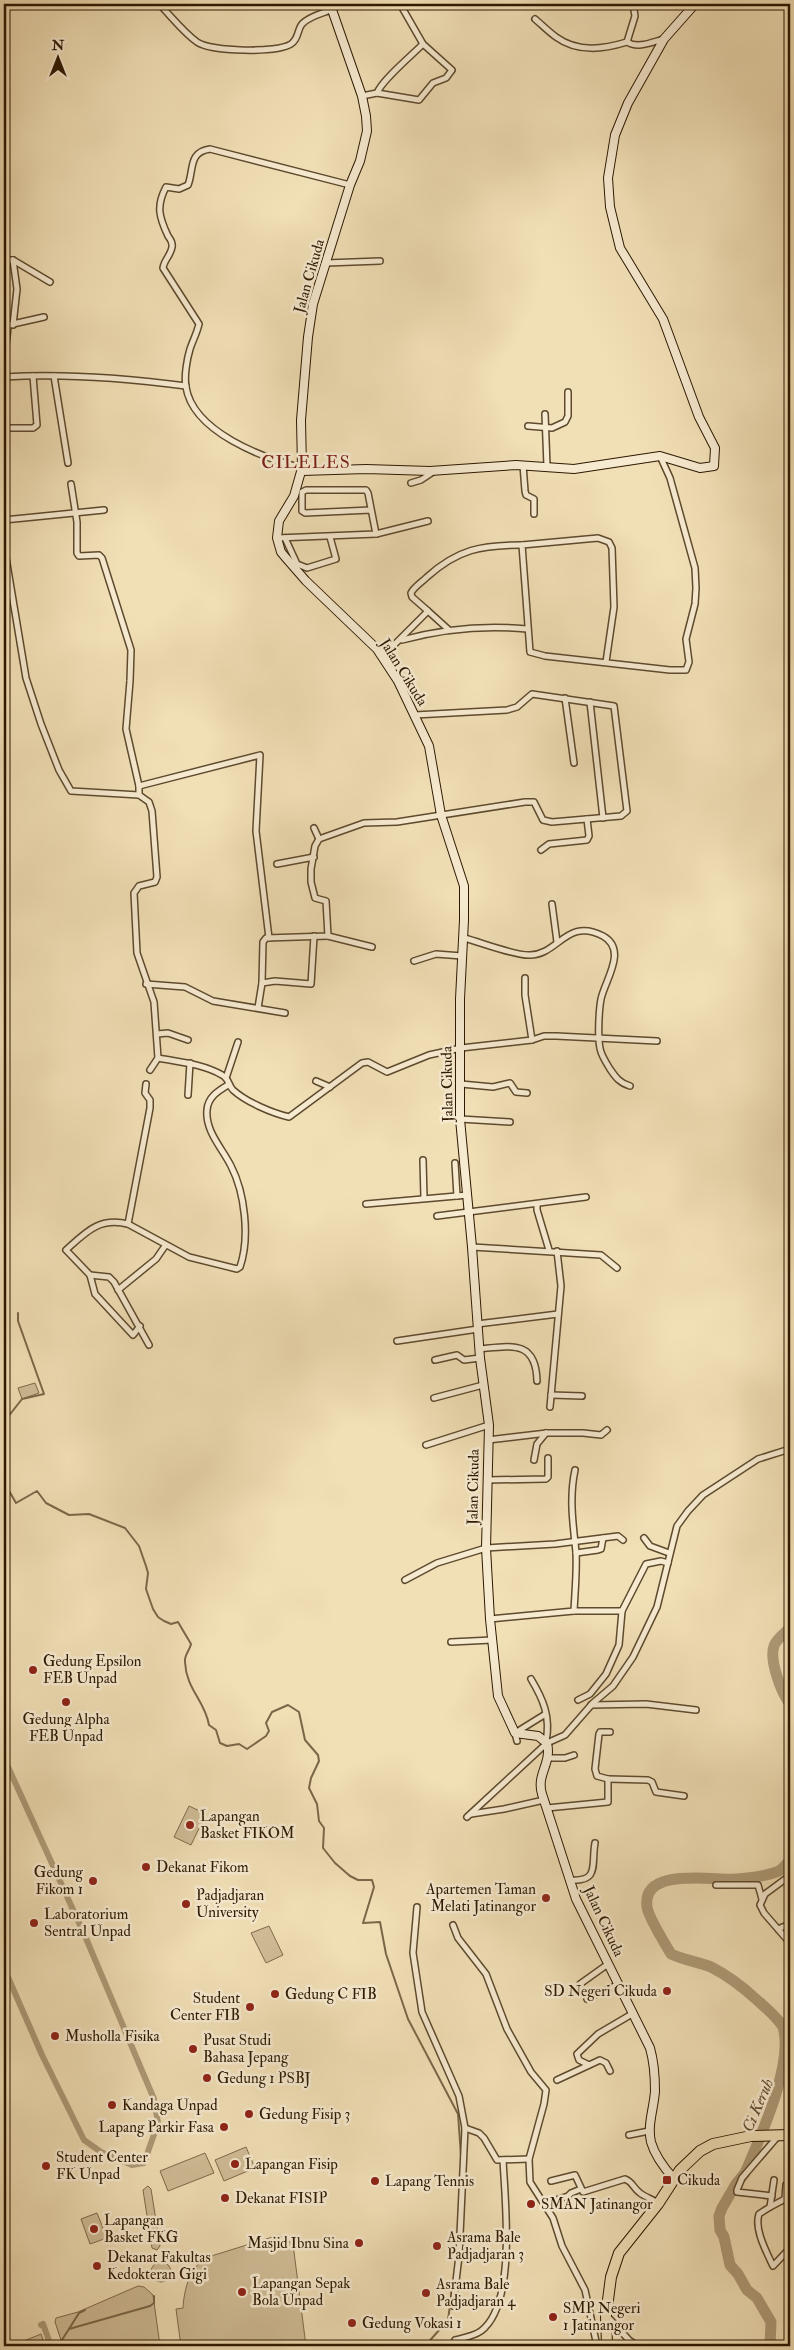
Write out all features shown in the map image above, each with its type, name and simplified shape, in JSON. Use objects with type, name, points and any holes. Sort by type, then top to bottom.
[{"type":"highway","points":[[607,2346],[606,2315],[611,2277],[619,2253],[658,2204],[690,2159],[700,2150],[713,2144],[751,2136],[790,2134]]},
{"type":"street","points":[[159,4],[197,42],[216,48],[249,50],[276,49],[290,45],[297,38],[301,25],[306,20],[332,7]]},
{"type":"street","points":[[362,96],[377,93],[418,100],[433,83],[446,78],[452,68],[423,44],[400,4]]},
{"type":"street","points":[[627,42],[635,16],[633,4]]},
{"type":"street","points":[[350,185],[210,149],[200,152],[192,161],[188,185],[179,188],[166,187],[161,197],[159,215],[172,246],[163,268],[199,324],[190,348],[186,386],[196,412],[210,426],[231,440],[302,469],[436,470],[523,465],[574,469],[660,456],[700,468],[714,466],[716,461],[714,448],[699,417],[664,319],[620,248],[610,207],[609,164],[615,135],[628,103],[664,38],[695,4]]},
{"type":"street","name":"Jalan Cikuda","points":[[332,7],[362,96],[367,131],[360,161],[350,185],[313,304],[308,337],[301,420],[302,469],[294,496],[279,521],[283,555],[306,581],[374,646],[415,715],[429,746],[442,815],[464,886],[460,1118],[468,1195],[479,1354],[489,1425],[486,1548],[490,1619],[498,1696],[516,1737]]},
{"type":"street","points":[[536,19],[556,37],[575,45],[596,50],[627,42],[635,46],[664,38]]},
{"type":"street","points":[[377,93],[383,81],[400,68],[423,44]]},
{"type":"street","points":[[4,260],[13,260],[50,282]]},
{"type":"street","points":[[4,364],[8,326],[17,289],[13,260]]},
{"type":"street","points":[[326,263],[380,261]]},
{"type":"street","points":[[8,326],[44,317]]},
{"type":"street","points":[[4,428],[34,428],[37,426],[33,376]]},
{"type":"street","points":[[54,376],[68,463]]},
{"type":"street","points":[[4,377],[128,378],[186,386]]},
{"type":"street","points":[[528,426],[558,427],[568,420],[568,392]]},
{"type":"street","points":[[545,414],[547,466]]},
{"type":"street","points":[[522,545],[527,629],[529,648],[533,654],[682,671],[689,667],[686,639],[695,604],[695,568],[670,478],[660,456]]},
{"type":"street","points":[[523,465],[525,491],[526,495],[534,500],[534,514]]},
{"type":"street","points":[[411,483],[422,480],[436,470]]},
{"type":"street","points":[[71,484],[77,553],[80,556],[99,555],[102,558],[131,650],[126,729],[139,786],[139,795]]},
{"type":"street","points":[[371,510],[305,513],[302,511],[302,492],[306,490],[366,490],[371,510],[376,534]]},
{"type":"street","points":[[4,520],[104,510]]},
{"type":"street","points":[[281,538],[376,534],[428,521]]},
{"type":"street","points":[[281,538],[297,564],[307,568],[336,559],[330,537]]},
{"type":"street","points":[[449,630],[411,594],[442,564],[474,549],[491,545],[522,545],[598,538],[609,542],[612,548],[614,608],[606,662]]},
{"type":"street","points":[[4,546],[26,678],[59,770],[71,791],[139,795],[149,802],[152,811],[157,868],[155,882],[139,886],[134,893],[137,953],[146,984],[154,1002],[157,1034],[158,1058],[150,1070]]},
{"type":"street","points":[[382,658],[428,611]]},
{"type":"street","points":[[401,640],[431,632],[493,626],[527,629]]},
{"type":"street","points":[[328,936],[326,901],[315,898],[312,890],[311,876],[315,846],[319,839],[364,823],[397,822],[532,802],[536,805],[542,820],[546,821],[621,816],[628,809],[615,710],[610,704],[532,694],[517,707],[507,710],[415,715]]},
{"type":"street","points":[[565,698],[574,763]]},
{"type":"street","points":[[590,702],[603,818]]},
{"type":"street","points":[[139,786],[260,756],[256,831],[269,938]]},
{"type":"street","points":[[541,850],[549,844],[586,840],[589,836],[587,819]]},
{"type":"street","points":[[314,828],[319,839]]},
{"type":"street","points":[[277,864],[314,857]]},
{"type":"street","points":[[552,904],[557,942]]},
{"type":"street","points":[[464,938],[531,956],[538,954],[572,932],[593,932],[610,941],[614,948],[612,971],[602,996],[600,1037],[603,1056],[619,1082],[630,1086]]},
{"type":"street","points":[[262,983],[275,981],[311,984],[314,936]]},
{"type":"street","points":[[258,1008],[262,983],[263,942],[266,938],[328,936],[372,947]]},
{"type":"street","points":[[414,961],[436,954],[462,956]]},
{"type":"street","points":[[525,978],[525,995],[532,1040]]},
{"type":"street","points":[[146,984],[185,987],[212,1001],[285,1013]]},
{"type":"street","points":[[157,1034],[168,1033],[188,1040]]},
{"type":"street","points":[[238,1042],[226,1078],[228,1085],[247,1099],[289,1117],[362,1063],[368,1062],[387,1072],[429,1055],[461,1048],[532,1040],[544,1036],[657,1041]]},
{"type":"street","points":[[158,1058],[190,1064],[226,1078]]},
{"type":"street","points":[[188,1095],[190,1064]]},
{"type":"street","points":[[316,1081],[330,1086]]},
{"type":"street","points":[[461,1084],[493,1087],[510,1083],[516,1092],[527,1093]]},
{"type":"street","points":[[128,1224],[150,1108],[150,1100],[145,1094],[146,1084]]},
{"type":"street","points":[[140,1326],[133,1335],[95,1294],[90,1275],[66,1250],[87,1231],[106,1222],[128,1224],[189,1258],[237,1268],[240,1266],[245,1226],[243,1204],[232,1168],[212,1135],[207,1114],[207,1106],[212,1096],[228,1085]]},
{"type":"street","points":[[460,1118],[510,1122]]},
{"type":"street","points":[[423,1160],[424,1198]]},
{"type":"street","points":[[455,1163],[457,1196]]},
{"type":"street","points":[[366,1204],[468,1195]]},
{"type":"street","points":[[437,1216],[586,1197]]},
{"type":"street","points":[[537,1204],[537,1210],[549,1250]]},
{"type":"street","points":[[118,1290],[156,1259],[165,1246]]},
{"type":"street","points":[[472,1247],[549,1250],[568,1254],[601,1255],[617,1268]]},
{"type":"street","points":[[550,1407],[561,1286],[557,1251]]},
{"type":"street","points":[[90,1275],[109,1277],[140,1326],[149,1345]]},
{"type":"street","points":[[397,1341],[477,1326],[558,1314]]},
{"type":"street","points":[[434,1360],[457,1354],[464,1360],[506,1345],[522,1350],[531,1357],[537,1368],[537,1381]]},
{"type":"street","points":[[434,1398],[483,1385]]},
{"type":"street","points":[[551,1395],[582,1396]]},
{"type":"street","points":[[426,1445],[489,1425]]},
{"type":"street","points":[[488,1440],[547,1433],[583,1432],[601,1435],[608,1430]]},
{"type":"street","points":[[534,1460],[537,1444],[547,1433]]},
{"type":"street","points":[[544,1800],[469,1815],[547,1742],[562,1738],[591,1705],[621,1677],[646,1634],[657,1607],[677,1526],[688,1511],[703,1495],[758,1459],[790,1449]]},
{"type":"street","points":[[487,1480],[546,1479],[548,1477],[548,1458]]},
{"type":"street","points":[[574,1611],[576,1553],[571,1490],[575,1470]]},
{"type":"street","points":[[406,1580],[437,1564],[486,1548],[555,1544],[618,1536],[623,1540]]},
{"type":"street","points":[[576,1553],[596,1552],[601,1548],[602,1538]]},
{"type":"street","points":[[644,1538],[650,1546],[669,1553]]},
{"type":"street","points":[[578,1700],[590,1694],[606,1674],[619,1645],[622,1611],[646,1564],[661,1561],[668,1563]]},
{"type":"street","points":[[490,1619],[574,1611],[622,1611]]},
{"type":"street","points":[[451,1642],[492,1640]]},
{"type":"street","points":[[531,1679],[546,1707],[547,1742],[550,1758],[565,1758],[574,1755]]},
{"type":"street","points":[[591,1705],[646,1704],[696,1710]]},
{"type":"street","points":[[516,1737],[544,1715]]},
{"type":"street","points":[[610,1732],[600,1732],[599,1734],[595,1769],[597,1776],[608,1779],[648,1780],[652,1782],[656,1792],[684,1796]]},
{"type":"street","points":[[516,1737],[538,1736],[547,1742]]},
{"type":"street","name":"Jalan Cikuda","points":[[550,1758],[540,1778],[540,1787],[576,1899],[608,1964],[620,1983],[632,2014],[652,2054],[655,2092],[650,2131],[652,2145],[660,2161],[674,2179]]},
{"type":"street","points":[[547,1808],[608,1802],[608,1779]]},
{"type":"street","points":[[570,1880],[581,1881],[588,1878],[591,1874],[595,1843]]},
{"type":"street","points":[[788,1877],[771,1888],[762,1899],[760,1906],[790,1943]]},
{"type":"street","points":[[716,1885],[758,1885],[762,1899]]},
{"type":"street","points":[[417,1906],[412,1953],[422,2012],[458,2096],[465,2128],[459,2256],[453,2306]]},
{"type":"street","points":[[778,1929],[790,1924]]},
{"type":"street","points":[[453,1925],[458,1938],[486,1974],[507,2029],[531,2072],[546,2090],[529,2159],[530,2182],[553,2218],[562,2246],[585,2290],[597,2346]]},
{"type":"street","points":[[580,1984],[608,1964]]},
{"type":"street","points":[[587,1999],[620,1983]]},
{"type":"street","points":[[590,2065],[579,2060],[577,2054],[598,2034],[632,2014]]},
{"type":"street","points":[[558,2080],[600,2060],[606,2063],[610,2071]]},
{"type":"street","points":[[465,2128],[479,2133],[484,2138],[495,2158],[504,2160],[529,2159]]},
{"type":"street","points":[[629,2135],[650,2131]]},
{"type":"street","points":[[772,2196],[737,2192],[736,2190],[742,2178],[778,2135]]},
{"type":"street","points":[[455,2346],[455,2340],[482,2331],[497,2310],[508,2253],[504,2160]]},
{"type":"street","points":[[551,2181],[575,2175],[583,2192],[625,2179],[631,2181],[640,2194],[648,2196],[658,2204]]},
{"type":"street","points":[[770,2208],[774,2180]]},
{"type":"street","points":[[786,2185],[785,2198],[759,2214],[758,2221],[772,2266],[790,2248]]},
{"type":"street","points":[[544,2204],[568,2196],[581,2189]]},
{"type":"street","points":[[606,2315],[629,2340],[638,2346]]},
{"type":"shaded area","points":[[35,1383],[39,1393],[22,1399],[18,1388]]},
{"type":"shaded area","name":"Lapangan Basket FIKOM","points":[[189,1806],[206,1814],[191,1845],[174,1837]]},
{"type":"shaded area","points":[[269,1926],[283,1955],[266,1963],[251,1933]]},
{"type":"shaded area","name":"Lapangan Fisip","points":[[246,2147],[255,2168],[224,2181],[215,2160]]},
{"type":"shaded area","points":[[205,2153],[214,2173],[168,2191],[160,2171]]},
{"type":"shaded area","points":[[148,2186],[151,2189],[160,2246],[157,2250],[152,2248],[143,2190]]},
{"type":"shaded area","name":"Lapangan Basket FKG","points":[[97,2213],[107,2238],[90,2244],[81,2219]]},
{"type":"shaded area","name":"Lapangan Sepak Bola Unpad","points":[[279,2235],[293,2244],[306,2346],[181,2346],[176,2309],[183,2308],[189,2279],[197,2266],[208,2257]]},
{"type":"shaded area","points":[[161,2262],[168,2265],[171,2272],[168,2279],[161,2282],[154,2279],[151,2272],[154,2265]]},
{"type":"shaded area","points":[[138,2286],[144,2287],[153,2295],[160,2346],[63,2346],[55,2322],[56,2318],[78,2312]]},
{"type":"shaded area","points":[[41,2334],[45,2346],[13,2346],[14,2345]]},
{"type":"waterway","points":[[4,1422],[22,1399],[44,1394],[18,1321],[18,1313]]},
{"type":"waterway","points":[[4,1482],[16,1503],[37,1491],[46,1503],[69,1515],[89,1514],[125,1528],[139,1546],[146,1566],[148,1573],[146,1589],[153,1609],[158,1617],[164,1621],[171,1624],[178,1622],[191,1644],[185,1659],[186,1671],[204,1709],[209,1725],[216,1730],[220,1743],[227,1746],[239,1744],[247,1749],[266,1736],[269,1731],[266,1723],[272,1712],[288,1705],[299,1712],[305,1740],[318,1755],[319,1761],[311,1778],[309,1788],[317,1804],[319,1821],[324,1828],[323,1848],[335,1863],[350,1876],[358,1880],[372,1880],[374,1887],[363,1923],[380,1922],[386,1954],[408,2019],[458,2114],[461,2156]]},
{"type":"waterway","name":"Ci Keruh","points":[[790,1628],[776,1641],[773,1652],[774,1667],[783,1692],[790,1704]]},
{"type":"waterway","points":[[4,1758],[85,1936],[154,2099],[158,2123],[144,2163],[132,2165],[101,2152],[84,2140],[42,2055],[4,1968]]},
{"type":"waterway","name":"Ci Keruh","points":[[770,2346],[771,2322],[757,2298],[747,2290],[738,2274],[730,2265],[724,2237],[720,2230],[719,2216],[736,2184],[745,2173],[774,2101],[784,2060],[785,2042],[783,2027],[775,2016],[752,1995],[723,1974],[711,1967],[671,1954],[653,1923],[647,1907],[648,1894],[656,1886],[667,1881],[682,1878],[737,1879],[758,1876],[779,1871],[790,1861]]},
{"type":"waterway","points":[[425,2346],[448,2320],[452,2290]]},
{"type":"waterway","points":[[58,2346],[69,2329],[150,2306],[154,2303],[154,2296]]},
{"type":"waterway","points":[[69,2329],[79,2313],[85,2310]]},
{"type":"waterway","points":[[41,2325],[43,2324],[51,2346]]},
{"type":"place","name":"Gedung Epsilon FEB Unpad","points":[[33,1670]]},
{"type":"place","name":"Gedung Alpha FEB Unpad","points":[[66,1702]]},
{"type":"place","name":"Lapangan Basket FIKOM","points":[[190,1825]]},
{"type":"place","name":"Dekanat Fikom","points":[[146,1867]]},
{"type":"place","name":"Gedung Fikom 1","points":[[93,1881]]},
{"type":"place","name":"Apartemen Taman Melati Jatinangor","points":[[546,1898]]},
{"type":"place","name":"Padjadjaran University","points":[[186,1904]]},
{"type":"place","name":"Laboratorium Sentral Unpad","points":[[34,1923]]},
{"type":"place","name":"SD Negeri Cikuda","points":[[667,1991]]},
{"type":"place","name":"Gedung C FIB","points":[[275,1994]]},
{"type":"place","name":"Student Center FIB","points":[[250,2007]]},
{"type":"place","name":"Musholla Fisika","points":[[55,2036]]},
{"type":"place","name":"Pusat Studi Bahasa Jepang","points":[[193,2049]]},
{"type":"place","name":"Gedung 1 PSBJ","points":[[207,2078]]},
{"type":"place","name":"Kandaga Unpad","points":[[112,2105]]},
{"type":"place","name":"Gedung Fisip 3","points":[[249,2114]]},
{"type":"place","name":"Lapang Parkir Fasa","points":[[224,2127]]},
{"type":"place","name":"Lapangan Fisip","points":[[235,2164]]},
{"type":"place","name":"Student Center FK Unpad","points":[[46,2166]]},
{"type":"place","name":"Cikuda","points":[[667,2180]]},
{"type":"place","name":"Lapang Tennis","points":[[375,2181]]},
{"type":"place","name":"Dekanat FISIP","points":[[225,2198]]},
{"type":"place","name":"SMAN Jatinangor","points":[[531,2204]]},
{"type":"place","name":"Lapangan Basket FKG","points":[[94,2229]]},
{"type":"place","name":"Masjid Ibnu Sina","points":[[359,2243]]},
{"type":"place","name":"Asrama Bale Padjadjaran 3","points":[[437,2246]]},
{"type":"place","name":"Dekanat Fakultas Kedokteran Gigi","points":[[97,2266]]},
{"type":"place","name":"Lapangan Sepak Bola Unpad","points":[[242,2292]]},
{"type":"place","name":"Asrama Bale Padjadjaran 4","points":[[426,2293]]},
{"type":"place","name":"SMP Negeri 1 Jatinangor","points":[[553,2317]]},
{"type":"place","name":"Gedung Vokasi 1","points":[[352,2323]]},
{"type":"district","name":"CILELES","points":[[306,462]]}]
